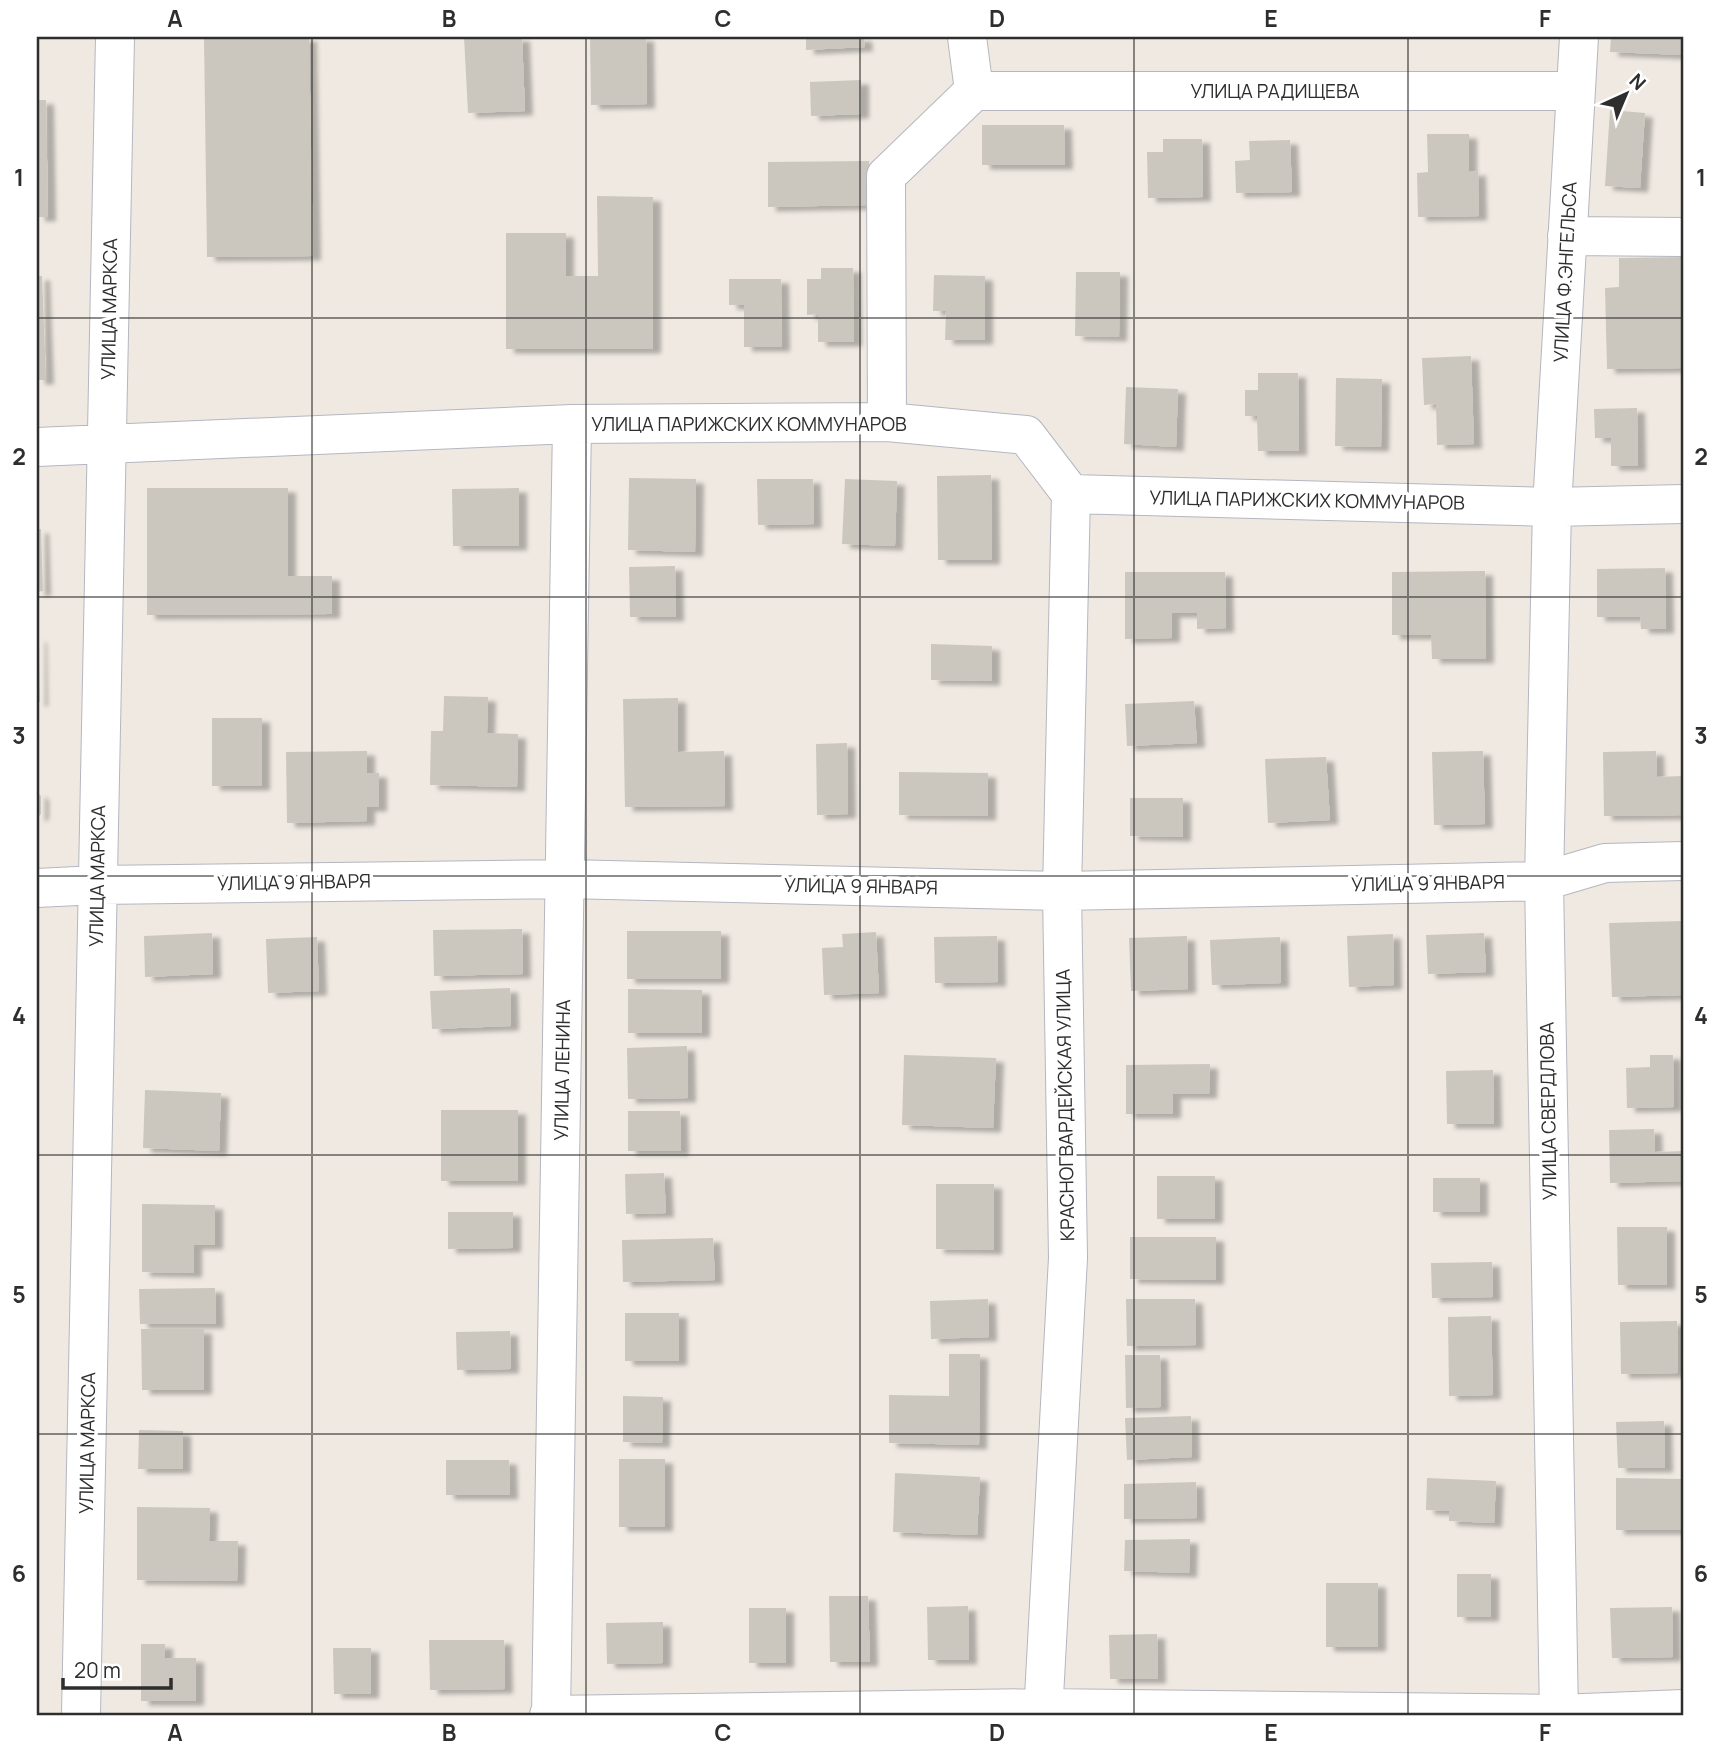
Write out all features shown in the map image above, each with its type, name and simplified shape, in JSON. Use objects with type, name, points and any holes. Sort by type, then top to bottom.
[{"type":"street","name":"УЛИЦА МАРКСА","points":[[82,1715],[115,37]]},
{"type":"street","points":[[887,422],[886,176],[974,91],[967,37]]},
{"type":"street","name":"УЛИЦА Ф.ЭНГЕЛЬСА","points":[[1552,507],[1579,37]]},
{"type":"street","name":"УЛИЦА РАДИЩЕВА","points":[[974,91],[1575,91]]},
{"type":"street","points":[[1567,236],[1683,237]]},
{"type":"street","name":"УЛИЦА ПАРИЖСКИХ КОММУНАРОВ","points":[[37,447],[572,424],[887,422],[1026,435],[1072,494],[1552,507],[1683,504]]},
{"type":"street","name":"УЛИЦА ЛЕНИНА","points":[[550,1715],[572,424]]},
{"type":"street","name":"КРАСНОГВАРДЕЙСКАЯ УЛИЦА","points":[[1043,1712],[1068,1258],[1062,891],[1072,494]]},
{"type":"street","name":"УЛИЦА СВЕРДЛОВА","points":[[1552,507],[1544,881],[1559,1715]]},
{"type":"street","name":"УЛИЦА 9 ЯНВАРЯ","points":[[37,888],[566,879],[1062,891],[1544,881],[1605,863],[1683,861]]},
{"type":"street","points":[[550,1715],[1043,1712],[1559,1715],[1683,1709]]},
{"type":"building","points":[[204,37],[309,37],[313,256],[207,257]]},
{"type":"building","points":[[464,37],[522,37],[525,111],[468,113]]},
{"type":"building","points":[[590,37],[646,37],[647,104],[591,105]]},
{"type":"building","points":[[806,37],[864,37],[865,47],[806,50]]},
{"type":"building","points":[[1611,37],[1683,37],[1683,55],[1610,52]]},
{"type":"building","points":[[861,80],[861,114],[811,116],[810,82]]},
{"type":"building","points":[[37,100],[46,100],[48,217],[37,217]]},
{"type":"building","points":[[1610,110],[1645,113],[1640,188],[1605,186]]},
{"type":"building","points":[[982,125],[1064,125],[1065,165],[982,165]]},
{"type":"building","points":[[1427,134],[1469,134],[1469,172],[1478,171],[1479,216],[1418,217],[1417,173],[1428,172]]},
{"type":"building","points":[[1163,139],[1202,139],[1203,197],[1148,198],[1147,152],[1163,152]]},
{"type":"building","points":[[1290,140],[1292,192],[1236,193],[1235,161],[1250,160],[1249,141]]},
{"type":"building","points":[[869,161],[870,205],[768,207],[768,162]]},
{"type":"building","points":[[597,196],[653,197],[653,349],[506,349],[506,233],[566,233],[566,276],[598,276]]},
{"type":"building","points":[[1682,257],[1683,368],[1607,369],[1605,288],[1619,287],[1619,258]]},
{"type":"building","points":[[821,268],[853,268],[854,342],[818,342],[818,314],[807,315],[807,279],[821,279]]},
{"type":"building","points":[[1076,272],[1120,272],[1119,337],[1075,336]]},
{"type":"building","points":[[934,275],[985,276],[985,340],[945,340],[946,311],[933,311]]},
{"type":"building","points":[[37,276],[42,276],[46,380],[37,380]]},
{"type":"building","points":[[729,279],[781,279],[782,347],[744,347],[744,305],[729,305]]},
{"type":"building","points":[[1471,356],[1474,444],[1437,445],[1436,404],[1424,405],[1422,358]]},
{"type":"building","points":[[1258,373],[1298,373],[1299,451],[1258,451],[1257,416],[1245,416],[1245,390],[1258,390]]},
{"type":"building","points":[[1336,378],[1382,379],[1381,447],[1335,446]]},
{"type":"building","points":[[1126,387],[1178,389],[1176,447],[1124,444]]},
{"type":"building","points":[[1637,408],[1638,466],[1611,466],[1611,438],[1595,438],[1594,409]]},
{"type":"building","points":[[991,475],[992,560],[938,560],[937,476]]},
{"type":"building","points":[[629,478],[696,479],[695,552],[628,550]]},
{"type":"building","points":[[757,479],[813,479],[814,524],[758,525]]},
{"type":"building","points":[[845,479],[897,481],[895,546],[842,544]]},
{"type":"building","points":[[147,488],[288,488],[288,576],[332,576],[332,614],[147,615]]},
{"type":"building","points":[[519,488],[519,546],[453,546],[452,489]]},
{"type":"building","points":[[37,529],[41,529],[43,591],[37,592]]},
{"type":"building","points":[[675,566],[676,617],[630,617],[629,567]]},
{"type":"building","points":[[1665,568],[1666,629],[1641,629],[1640,617],[1597,617],[1597,569]]},
{"type":"building","points":[[1485,571],[1486,659],[1432,659],[1431,635],[1392,635],[1392,572]]},
{"type":"building","points":[[1125,572],[1225,572],[1226,628],[1197,629],[1197,613],[1172,613],[1172,638],[1125,639]]},
{"type":"building","points":[[39,638],[40,702],[37,702]]},
{"type":"building","points":[[931,644],[992,646],[992,681],[931,680]]},
{"type":"building","points":[[444,696],[488,697],[487,733],[518,734],[517,787],[430,785],[431,731],[443,731]]},
{"type":"building","points":[[678,698],[678,752],[724,751],[725,806],[625,807],[623,699]]},
{"type":"building","points":[[1194,701],[1197,743],[1127,746],[1125,704]]},
{"type":"building","points":[[212,718],[262,718],[262,786],[212,786]]},
{"type":"building","points":[[847,743],[848,814],[817,815],[816,744]]},
{"type":"building","points":[[367,751],[367,773],[379,773],[379,807],[367,807],[367,821],[287,823],[286,752]]},
{"type":"building","points":[[1483,751],[1485,824],[1434,825],[1432,752]]},
{"type":"building","points":[[1656,751],[1657,777],[1682,776],[1683,815],[1604,816],[1603,752]]},
{"type":"building","points":[[1326,757],[1330,820],[1268,823],[1265,759]]},
{"type":"building","points":[[899,772],[988,773],[988,816],[899,815]]},
{"type":"building","points":[[37,792],[41,796],[41,814],[37,818]]},
{"type":"building","points":[[1130,798],[1183,798],[1183,837],[1130,836]]},
{"type":"building","points":[[1683,921],[1683,995],[1612,997],[1609,923]]},
{"type":"building","points":[[522,929],[523,974],[434,976],[433,930]]},
{"type":"building","points":[[627,931],[721,931],[721,979],[627,979]]},
{"type":"building","points":[[876,932],[879,993],[824,995],[822,948],[843,947],[842,934]]},
{"type":"building","points":[[212,933],[213,974],[145,977],[144,936]]},
{"type":"building","points":[[1484,933],[1486,972],[1428,974],[1426,935]]},
{"type":"building","points":[[1393,934],[1394,985],[1349,987],[1347,936]]},
{"type":"building","points":[[997,936],[998,982],[935,983],[934,937]]},
{"type":"building","points":[[1187,936],[1188,989],[1131,991],[1129,938]]},
{"type":"building","points":[[317,937],[319,991],[268,993],[266,939]]},
{"type":"building","points":[[1280,937],[1281,983],[1212,985],[1210,940]]},
{"type":"building","points":[[510,988],[511,1026],[432,1029],[430,991]]},
{"type":"building","points":[[628,989],[702,990],[702,1033],[628,1033]]},
{"type":"building","points":[[687,1046],[688,1098],[628,1099],[627,1048]]},
{"type":"building","points":[[904,1055],[996,1058],[993,1128],[902,1125]]},
{"type":"building","points":[[1650,1055],[1673,1055],[1674,1107],[1627,1108],[1626,1068],[1650,1067]]},
{"type":"building","points":[[1210,1064],[1209,1094],[1173,1094],[1173,1114],[1126,1114],[1126,1065]]},
{"type":"building","points":[[1493,1070],[1494,1124],[1447,1124],[1446,1071]]},
{"type":"building","points":[[145,1090],[221,1093],[219,1151],[143,1148]]},
{"type":"building","points":[[441,1110],[518,1110],[518,1181],[441,1181]]},
{"type":"building","points":[[628,1111],[680,1111],[681,1151],[628,1151]]},
{"type":"building","points":[[1654,1129],[1655,1152],[1683,1151],[1683,1181],[1610,1183],[1609,1130]]},
{"type":"building","points":[[664,1173],[666,1213],[626,1214],[625,1174]]},
{"type":"building","points":[[1157,1176],[1215,1176],[1215,1219],[1157,1219]]},
{"type":"building","points":[[1433,1178],[1480,1178],[1480,1212],[1433,1212]]},
{"type":"building","points":[[936,1184],[994,1184],[994,1250],[936,1249]]},
{"type":"building","points":[[142,1204],[215,1205],[215,1245],[194,1245],[194,1273],[142,1272]]},
{"type":"building","points":[[448,1212],[513,1212],[513,1248],[448,1249]]},
{"type":"building","points":[[1617,1227],[1667,1227],[1667,1285],[1618,1285]]},
{"type":"building","points":[[1130,1237],[1216,1237],[1216,1280],[1130,1279]]},
{"type":"building","points":[[713,1238],[715,1280],[623,1282],[622,1240]]},
{"type":"building","points":[[1492,1262],[1493,1297],[1432,1298],[1431,1263]]},
{"type":"building","points":[[215,1288],[216,1324],[140,1324],[139,1289]]},
{"type":"building","points":[[988,1299],[989,1337],[931,1339],[930,1301]]},
{"type":"building","points":[[1126,1299],[1195,1299],[1196,1345],[1127,1346]]},
{"type":"building","points":[[625,1313],[679,1313],[679,1361],[625,1361]]},
{"type":"building","points":[[1491,1316],[1493,1395],[1449,1396],[1448,1317]]},
{"type":"building","points":[[1677,1321],[1678,1373],[1621,1374],[1620,1322]]},
{"type":"building","points":[[141,1329],[204,1329],[204,1390],[142,1390]]},
{"type":"building","points":[[510,1331],[511,1369],[457,1370],[456,1332]]},
{"type":"building","points":[[949,1354],[980,1354],[979,1445],[889,1443],[889,1395],[949,1396]]},
{"type":"building","points":[[1125,1355],[1160,1355],[1161,1407],[1126,1408]]},
{"type":"building","points":[[623,1396],[663,1397],[662,1443],[623,1442]]},
{"type":"building","points":[[1191,1416],[1192,1457],[1127,1460],[1125,1418]]},
{"type":"building","points":[[1664,1421],[1665,1468],[1618,1468],[1616,1422]]},
{"type":"building","points":[[139,1430],[183,1431],[183,1469],[138,1469]]},
{"type":"building","points":[[619,1459],[665,1459],[665,1527],[619,1527]]},
{"type":"building","points":[[446,1460],[509,1460],[510,1495],[446,1495]]},
{"type":"building","points":[[895,1473],[980,1477],[977,1535],[893,1532]]},
{"type":"building","points":[[1427,1478],[1496,1481],[1494,1523],[1449,1521],[1449,1511],[1426,1510]]},
{"type":"building","points":[[1616,1478],[1683,1479],[1683,1530],[1616,1530]]},
{"type":"building","points":[[1196,1482],[1197,1518],[1124,1519],[1124,1484]]},
{"type":"building","points":[[137,1507],[210,1508],[209,1541],[238,1541],[237,1581],[137,1580]]},
{"type":"building","points":[[1190,1539],[1189,1573],[1124,1571],[1125,1540]]},
{"type":"building","points":[[1457,1574],[1491,1574],[1491,1617],[1457,1617]]},
{"type":"building","points":[[1326,1583],[1378,1583],[1378,1647],[1326,1647]]},
{"type":"building","points":[[829,1596],[868,1596],[870,1662],[830,1662]]},
{"type":"building","points":[[968,1606],[969,1660],[928,1660],[927,1607]]},
{"type":"building","points":[[1672,1607],[1673,1657],[1612,1658],[1610,1608]]},
{"type":"building","points":[[749,1608],[786,1608],[786,1663],[749,1663]]},
{"type":"building","points":[[663,1622],[663,1663],[607,1664],[606,1623]]},
{"type":"building","points":[[1157,1634],[1158,1679],[1110,1679],[1109,1635]]},
{"type":"building","points":[[429,1640],[504,1640],[505,1689],[430,1690]]},
{"type":"building","points":[[141,1644],[165,1644],[165,1658],[196,1658],[196,1701],[141,1701]]},
{"type":"building","points":[[333,1648],[371,1648],[371,1694],[334,1694]]}]
